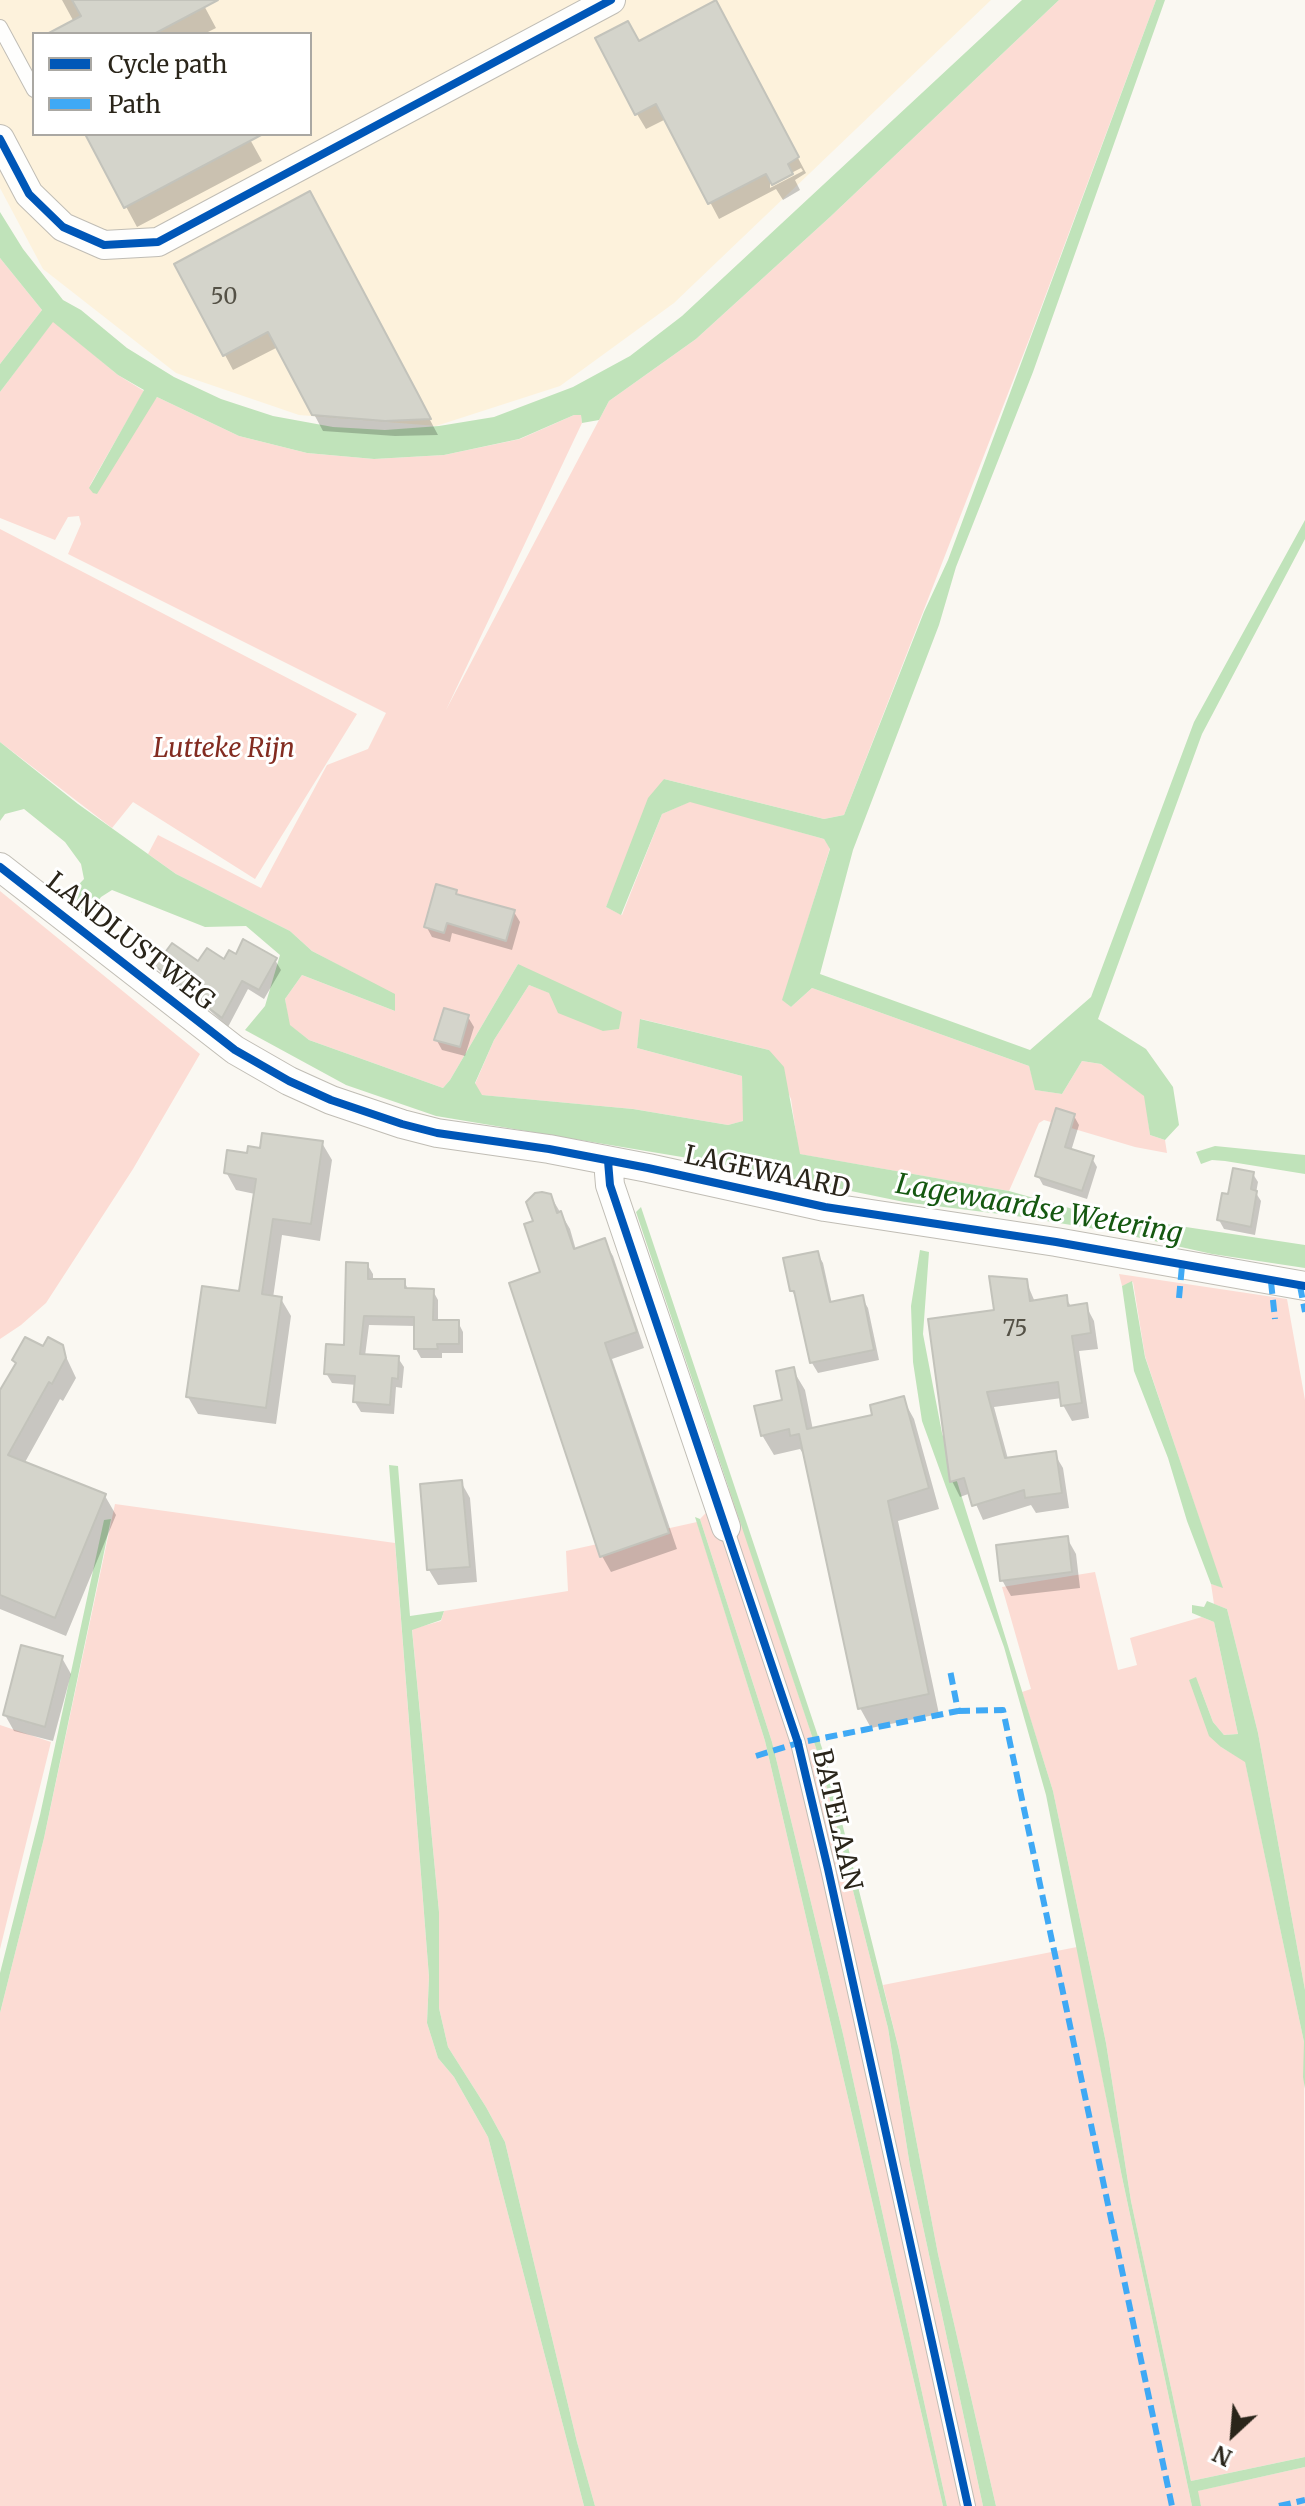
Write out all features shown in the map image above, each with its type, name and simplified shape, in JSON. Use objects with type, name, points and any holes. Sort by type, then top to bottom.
[{"type":"street","points":[[0,139],[29,194],[63,227],[104,245],[158,242],[611,0]]},
{"type":"street","name":"LANDLUSTWEG","points":[[0,867],[235,1050]]},
{"type":"street","name":"LAGEWAARD","points":[[235,1050],[289,1081],[331,1100],[437,1133],[549,1149],[825,1207],[1056,1242],[1305,1286]]},
{"type":"street","name":"BATELAAN","points":[[608,1161],[610,1185],[726,1527]]},
{"type":"lane","points":[[0,27],[32,86]]},
{"type":"lane","name":"BATELAAN","points":[[726,1527],[798,1743],[968,2506]]},
{"type":"shaded area","points":[[0,0],[991,0],[674,303],[560,386],[436,426],[299,415],[176,373],[43,269],[0,188]]},
{"type":"green space","points":[[1059,0],[1156,0],[1030,337],[844,815],[824,819],[664,779],[606,907],[622,915],[662,814],[691,801],[824,839],[830,848],[783,1000],[791,1007],[812,988],[1029,1066],[1036,1090],[1062,1094],[1082,1061],[1101,1064],[1145,1096],[1150,1135],[1165,1140],[1167,1153],[1135,1147],[1044,1120],[1039,1123],[1009,1191],[799,1154],[791,1099],[769,1050],[641,1019],[637,1048],[742,1076],[744,1121],[728,1125],[633,1109],[481,1095],[475,1084],[494,1040],[529,985],[550,993],[603,1031],[518,964],[443,1088],[309,1040],[289,1025],[285,999],[302,975],[395,1011],[395,995],[312,951],[290,931],[176,874],[148,854],[158,835],[261,888],[327,765],[368,749],[386,713],[68,554],[81,524],[79,516],[68,517],[55,540],[0,518],[0,392],[53,321],[118,375],[144,391],[89,487],[157,397],[239,436],[307,453],[374,459],[444,455],[520,439],[574,415],[581,415],[582,423],[446,710],[609,401],[696,339]]},
{"type":"green space","points":[[0,258],[42,310],[0,364]]},
{"type":"green space","name":"Lutteke Rijn","points":[[0,529],[357,714],[255,879],[133,802],[112,828],[0,742]]},
{"type":"green space","points":[[0,891],[200,1054],[133,1169],[46,1303],[0,1339]]},
{"type":"green space","points":[[1119,1274],[1287,1299],[1305,1400],[1305,1990],[1258,1733],[1227,1609],[1214,1604],[1211,1584],[1222,1587],[1145,1356],[1133,1282],[1122,1286]]},
{"type":"green space","points":[[730,1488],[819,1757],[888,2028],[910,2166],[983,2506],[947,2506],[843,2034],[772,1742],[700,1519]]},
{"type":"green space","points":[[115,1504],[395,1543],[429,1977],[427,2023],[438,2058],[454,2077],[488,2137],[584,2506],[0,2506],[0,2013],[44,1838]]},
{"type":"green space","points":[[697,1522],[765,1741],[943,2506],[595,2506],[505,2142],[448,2047],[439,2008],[439,1912],[412,1629],[441,1621],[444,1611],[568,1591],[566,1551]]},
{"type":"green space","points":[[1095,1572],[1118,1670],[1137,1665],[1130,1638],[1202,1617],[1214,1622],[1238,1734],[1224,1735],[1213,1722],[1196,1677],[1221,1747],[1245,1761],[1304,2042],[1305,2457],[1191,2481],[1131,2201],[1106,2043],[1053,1791],[1022,1692],[1031,1689],[1002,1587]]},
{"type":"green space","points":[[0,1725],[51,1742],[0,1949]]},
{"type":"green space","points":[[1077,1947],[1192,2506],[996,2506],[938,2254],[899,2050],[883,1985]]},
{"type":"green space","points":[[1305,2467],[1305,2506],[1201,2506],[1197,2491]]},
{"type":"water","points":[[1022,0],[1059,0],[696,339],[609,401],[599,420],[582,423],[581,415],[574,415],[519,439],[444,455],[374,459],[307,453],[239,436],[157,397],[97,494],[89,488],[144,390],[118,375],[53,322],[0,392],[0,364],[42,310],[0,258],[0,212],[23,249],[63,300],[81,310],[127,348],[174,377],[221,399],[273,416],[333,427],[385,430],[439,426],[494,417],[573,387],[630,356],[682,316]]},
{"type":"water","points":[[1156,0],[1165,0],[1033,372],[956,567],[939,625],[853,850],[820,974],[1030,1050],[1091,997],[1194,722],[1305,520],[1305,539],[1202,734],[1098,1019],[1146,1049],[1173,1087],[1179,1125],[1165,1140],[1150,1135],[1144,1096],[1101,1064],[1082,1061],[1062,1094],[1035,1090],[1029,1066],[812,988],[791,1007],[782,1000],[830,849],[824,839],[690,802],[662,814],[621,915],[606,907],[648,798],[664,779],[824,819],[844,815],[924,612],[948,560]]},
{"type":"water","name":"Lagewaardse Wetering","points":[[0,742],[78,804],[176,874],[290,931],[312,951],[395,994],[395,1011],[302,975],[285,999],[290,1025],[309,1040],[443,1088],[518,964],[622,1012],[619,1029],[603,1031],[558,1013],[549,993],[529,985],[494,1040],[475,1083],[482,1095],[633,1109],[728,1125],[743,1121],[742,1076],[637,1048],[640,1019],[769,1050],[784,1067],[800,1154],[1009,1191],[1080,1211],[1305,1245],[1305,1268],[1212,1254],[1114,1232],[904,1202],[706,1161],[436,1116],[346,1085],[245,1030],[265,1006],[280,955],[246,926],[205,927],[112,890],[101,897],[80,926],[58,906],[84,879],[81,864],[65,842],[24,809],[5,814],[0,821]]},
{"type":"water","points":[[1215,1146],[1305,1155],[1305,1174],[1225,1161],[1212,1160],[1201,1164],[1196,1152]]},
{"type":"water","points":[[641,1207],[827,1763],[899,2050],[938,2254],[996,2506],[983,2506],[910,2166],[888,2028],[819,1757],[636,1212]]},
{"type":"water","points":[[920,1250],[929,1252],[923,1334],[942,1433],[1053,1791],[1106,2043],[1131,2201],[1191,2481],[1305,2457],[1305,2467],[1198,2491],[1201,2506],[1192,2506],[1046,1795],[1004,1647],[922,1421],[913,1362],[911,1306]]},
{"type":"water","points":[[1132,1281],[1145,1357],[1223,1588],[1211,1584],[1134,1371],[1122,1286]]},
{"type":"water","points":[[389,1465],[398,1466],[410,1616],[444,1611],[441,1620],[412,1630],[439,1912],[439,2008],[448,2047],[505,2142],[595,2506],[584,2506],[488,2137],[454,2077],[438,2058],[427,2023],[429,1977]]},
{"type":"water","points":[[695,1517],[700,1519],[772,1742],[843,2034],[947,2506],[943,2506],[765,1741]]},
{"type":"water","points":[[111,1519],[44,1838],[0,2013],[0,1973],[40,1815],[104,1520]]},
{"type":"water","points":[[1207,1601],[1227,1609],[1258,1733],[1305,1990],[1305,2089],[1304,2042],[1245,1762],[1209,1736],[1189,1680],[1196,1677],[1213,1722],[1224,1735],[1238,1734],[1214,1622],[1192,1613],[1192,1605],[1204,1607]]},
{"type":"building","points":[[72,0],[218,0],[158,32],[51,32],[81,16]]},
{"type":"building","points":[[716,0],[799,157],[788,164],[793,174],[772,185],[766,174],[708,204],[656,104],[635,115],[595,38],[628,21],[639,41]]},
{"type":"building","points":[[86,136],[259,136],[124,208]]},
{"type":"building","points":[[310,191],[431,419],[385,421],[312,415],[268,332],[223,356],[174,264]]},
{"type":"building","points":[[436,884],[457,890],[456,894],[515,910],[506,941],[447,923],[444,933],[424,927]]},
{"type":"building","points":[[243,939],[277,958],[259,990],[242,981],[222,1018],[155,966],[172,943],[198,961],[207,948],[224,959],[229,950],[236,954]]},
{"type":"building","points":[[444,1008],[469,1015],[460,1047],[434,1040]]},
{"type":"building","points":[[1056,1108],[1075,1114],[1065,1147],[1094,1156],[1082,1191],[1035,1176]]},
{"type":"building","points":[[262,1133],[323,1141],[311,1224],[273,1219],[262,1294],[282,1297],[266,1408],[186,1397],[202,1286],[239,1291],[256,1179],[224,1173],[227,1150],[247,1153],[248,1146],[260,1148]]},
{"type":"building","points":[[1233,1168],[1254,1172],[1251,1189],[1257,1191],[1251,1227],[1217,1220],[1222,1193],[1228,1194]]},
{"type":"building","points":[[535,1193],[551,1194],[557,1213],[561,1211],[574,1249],[605,1238],[637,1332],[605,1343],[669,1533],[600,1557],[509,1283],[540,1272],[524,1224],[533,1221],[526,1202]]},
{"type":"building","points":[[818,1251],[830,1302],[863,1295],[874,1350],[810,1363],[794,1291],[790,1291],[783,1258]]},
{"type":"building","points":[[346,1262],[368,1263],[368,1279],[405,1279],[405,1288],[434,1289],[433,1320],[459,1320],[459,1344],[437,1344],[438,1349],[414,1349],[414,1317],[364,1316],[360,1354],[399,1356],[398,1379],[392,1378],[390,1405],[353,1402],[355,1376],[324,1374],[326,1344],[344,1345]]},
{"type":"building","points":[[989,1276],[1027,1279],[1030,1301],[1067,1295],[1068,1306],[1087,1303],[1091,1333],[1072,1336],[1082,1403],[1061,1406],[1058,1382],[987,1392],[1005,1458],[1056,1451],[1062,1493],[1025,1498],[1024,1490],[972,1506],[964,1478],[950,1482],[928,1319],[994,1310]]},
{"type":"building","points":[[25,1337],[43,1346],[48,1337],[63,1345],[66,1358],[8,1455],[106,1494],[55,1618],[0,1595],[0,1390],[16,1363],[12,1360]]},
{"type":"building","points":[[794,1367],[807,1429],[872,1415],[870,1405],[904,1396],[929,1488],[888,1501],[929,1694],[858,1709],[799,1434],[790,1436],[789,1429],[761,1436],[754,1406],[782,1400],[776,1371]]},
{"type":"building","points":[[462,1480],[470,1567],[427,1570],[420,1484]]},
{"type":"building","points":[[1068,1536],[1072,1572],[1000,1581],[996,1545]]},
{"type":"building","points":[[21,1645],[63,1656],[45,1727],[3,1715]]},
{"type":"marked path","points":[[1179,1298],[1182,1266]]},
{"type":"marked path","points":[[1271,1282],[1275,1319]]},
{"type":"marked path","points":[[1300,1286],[1305,1312]]},
{"type":"marked path","points":[[756,1756],[798,1743],[958,1711],[950,1670]]},
{"type":"marked path","points":[[958,1711],[1003,1710],[1172,2506]]},
{"type":"marked path","points":[[1279,2506],[1305,2500]]},
{"type":"cycle path","points":[[0,139],[29,194],[63,227],[104,245],[158,242],[611,0]]},
{"type":"cycle path","points":[[0,867],[235,1050],[289,1081],[331,1100],[402,1124],[437,1133],[549,1149],[648,1168],[825,1207],[1056,1242],[1305,1286]]},
{"type":"cycle path","points":[[608,1161],[610,1185],[798,1743],[968,2506]]}]
